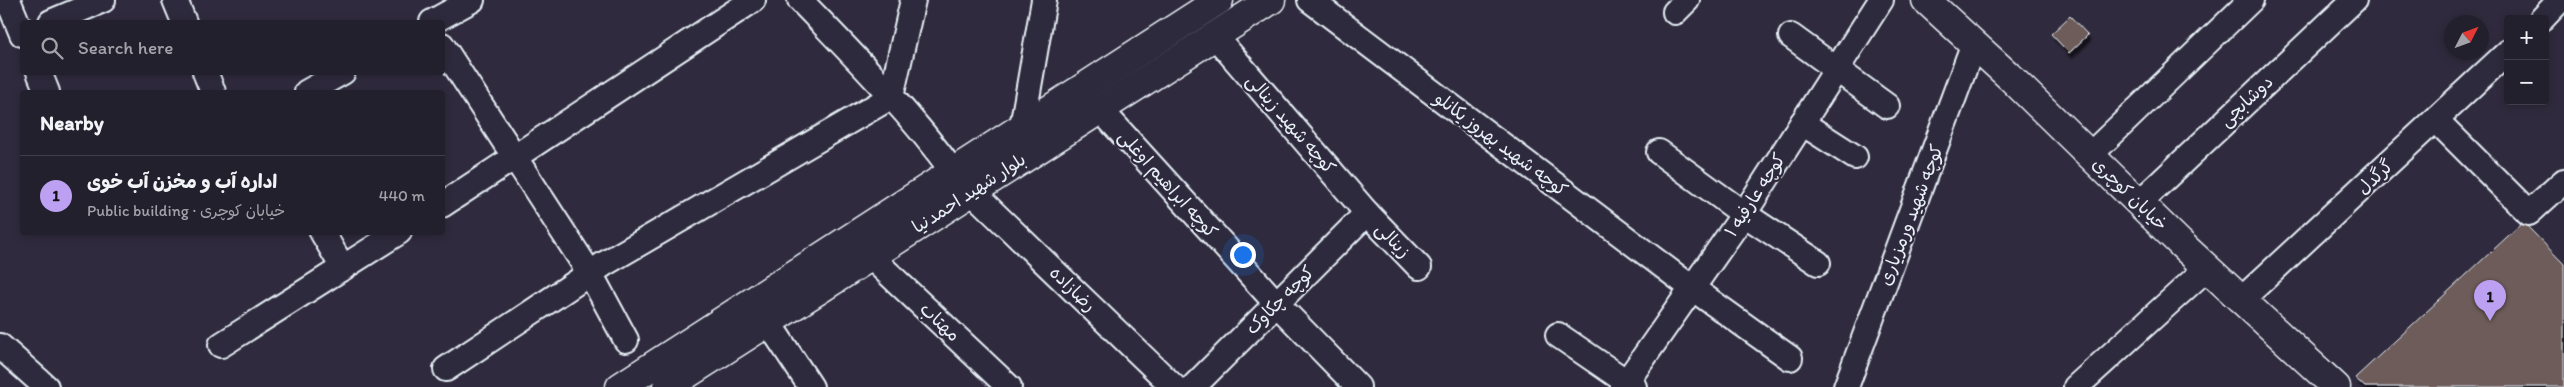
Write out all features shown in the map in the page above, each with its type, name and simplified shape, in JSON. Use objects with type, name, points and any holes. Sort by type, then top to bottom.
[{"type":"main road","name":"بلوار شهید احمدنیا","points":[[620,387],[1219,0]]},
{"type":"main road","name":"بلوار شهید احمدنیا","points":[[667,387],[1271,0]]},
{"type":"main road","name":"خیابان کوچری","points":[[1926,0],[1974,43],[2207,268],[2336,387]]},
{"type":"street","points":[[8,0],[20,29]]},
{"type":"street","points":[[56,20],[103,0]]},
{"type":"street","points":[[175,0],[183,20]]},
{"type":"street","points":[[436,20],[472,0]]},
{"type":"street","points":[[445,203],[753,0]]},
{"type":"street","points":[[800,0],[855,56],[930,140],[953,172]]},
{"type":"street","points":[[446,370],[591,275],[604,264],[891,97],[913,0]]},
{"type":"street","points":[[1022,127],[1044,0]]},
{"type":"street","name":"کوچه شهید بهروز یکانلو","points":[[1310,0],[1692,288],[1790,358]]},
{"type":"street","name":"کوچه عارفیه ۱","points":[[1628,385],[1744,214],[1881,0]]},
{"type":"street","points":[[2090,155],[2251,0]]},
{"type":"street","name":"دوشابچی","points":[[2139,203],[2354,0]]},
{"type":"street","points":[[2546,15],[2560,0]]},
{"type":"street","name":"کوچه شهید زینالی","points":[[1215,36],[1367,213]]},
{"type":"street","points":[[1791,36],[1887,106]]},
{"type":"street","name":"کوچه شهید ورمزیاری","points":[[1846,387],[1974,43]]},
{"type":"street","points":[[445,50],[516,156],[591,275],[626,340]]},
{"type":"street","name":"گرگدل","points":[[2241,300],[2504,56]]},
{"type":"street","points":[[40,75],[46,90]]},
{"type":"street","points":[[206,75],[212,90]]},
{"type":"street","points":[[311,90],[338,75]]},
{"type":"street","name":"کوچه ابراهیم اوغلی","points":[[1100,110],[1276,303],[1358,387]]},
{"type":"street","points":[[2436,120],[2529,213],[2564,181]]},
{"type":"street","points":[[1802,123],[1855,157]]},
{"type":"street","points":[[1658,152],[1744,214],[1818,263]]},
{"type":"street","name":"رضازاده","points":[[972,192],[1174,387]]},
{"type":"street","name":"زینالی","points":[[1367,213],[1419,267]]},
{"type":"street","name":"کوچه چکاوک","points":[[1193,387],[1367,213]]},
{"type":"street","points":[[324,235],[343,268]]},
{"type":"street","points":[[221,345],[394,235]]},
{"type":"street","name":"مهتاب","points":[[870,256],[1009,387]]},
{"type":"street","points":[[2076,387],[2207,268]]},
{"type":"street","points":[[768,322],[811,387]]},
{"type":"street","points":[[1558,335],[1628,385]]},
{"type":"street","points":[[0,346],[46,387]]},
{"type":"building","points":[[2070,16],[2088,35],[2069,53],[2051,34]]},
{"type":"building","points":[[2521,224],[2527,226],[2564,264],[2564,387],[2365,387],[2355,378]]},
{"type":"place","name":"اداره آب و مخزن آب خوی","points":[[2490,321]]}]
